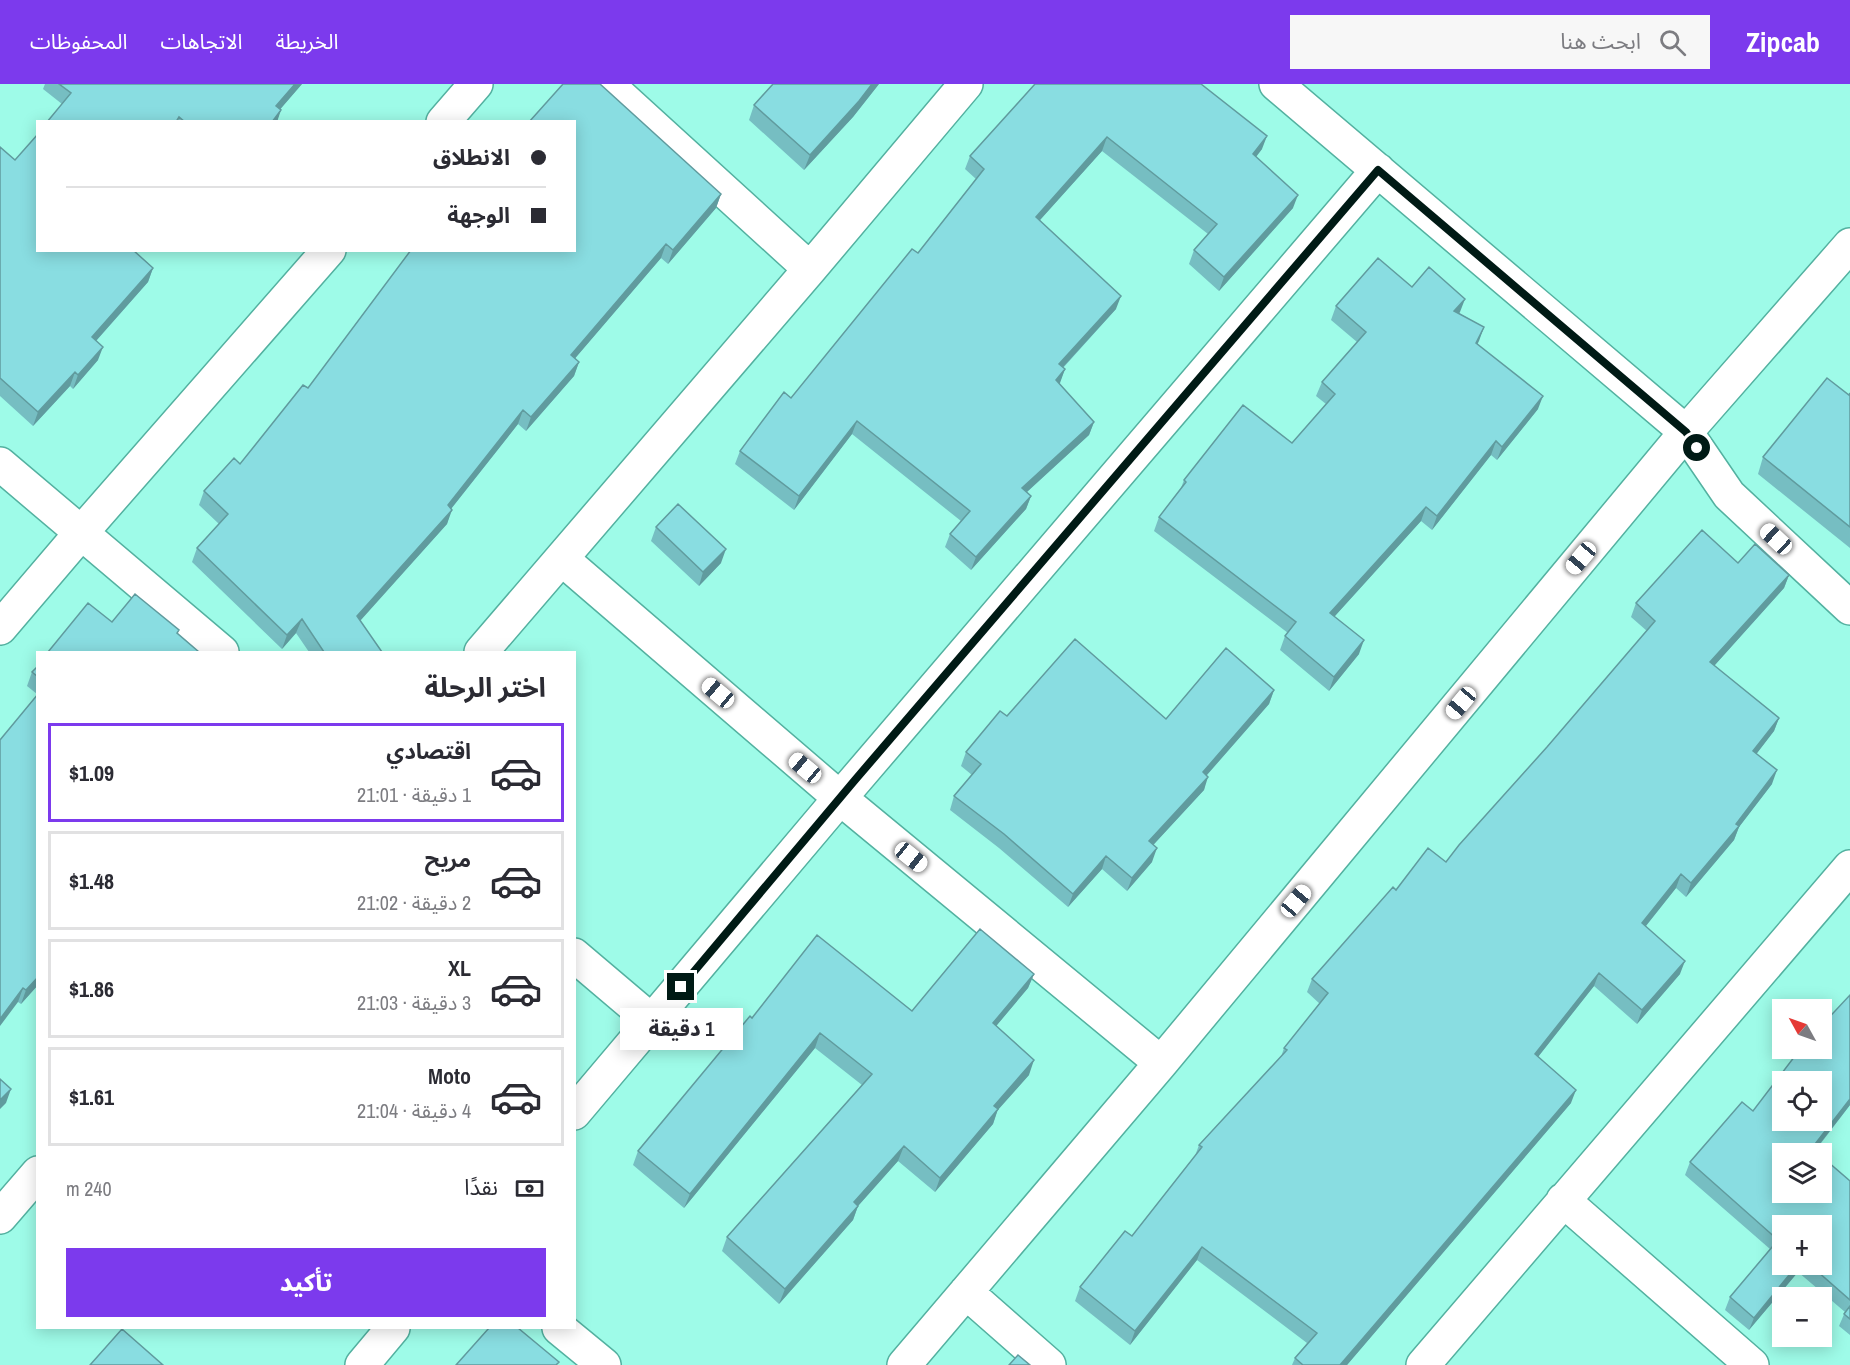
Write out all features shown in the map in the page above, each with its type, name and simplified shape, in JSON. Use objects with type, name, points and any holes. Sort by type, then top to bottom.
[{"type":"street","points":[[445,120],[476,84]]},
{"type":"street","points":[[607,84],[810,269]]},
{"type":"street","points":[[482,651],[966,84]]},
{"type":"street","points":[[1276,84],[1686,432],[1729,495],[1850,608]]},
{"type":"street","points":[[576,1111],[840,798],[1378,170]]},
{"type":"street","points":[[904,1365],[1161,1063],[1686,432],[1850,245]]},
{"type":"street","points":[[0,628],[327,252]]},
{"type":"street","points":[[0,464],[221,651]]},
{"type":"street","points":[[562,559],[840,798],[1161,1063]]},
{"type":"street","points":[[1423,1365],[1850,867]]},
{"type":"street","points":[[576,957],[653,1022]]},
{"type":"street","points":[[0,1217],[36,1175]]},
{"type":"street","points":[[1563,1200],[1752,1365]]},
{"type":"street","points":[[966,1292],[1049,1365]]},
{"type":"street","points":[[362,1365],[392,1329]]},
{"type":"street","points":[[560,1329],[604,1365]]},
{"type":"building","points":[[59,84],[295,84],[276,106],[281,110],[274,120],[183,120],[179,117],[177,120],[49,120],[71,93]]},
{"type":"building","points":[[563,84],[600,84],[721,194],[673,250],[666,244],[571,355],[579,362],[531,417],[523,410],[448,505],[452,510],[357,616],[381,651],[323,651],[302,619],[287,635],[197,548],[228,514],[204,491],[234,458],[240,464],[303,385],[308,388],[410,252],[576,252],[576,120],[531,120]]},
{"type":"building","points":[[773,84],[872,84],[810,155],[754,105]]},
{"type":"building","points":[[1035,84],[1201,84],[1267,136],[1253,154],[1298,195],[1224,277],[1194,250],[1217,224],[1107,137],[1036,217],[1121,296],[1059,364],[1065,369],[1056,380],[1094,422],[1022,488],[1031,496],[976,557],[950,534],[970,511],[857,421],[799,496],[740,451],[784,392],[791,398],[912,249],[918,253],[984,169],[970,156]]},
{"type":"building","points":[[36,136],[36,252],[135,252],[153,268],[92,337],[103,347],[78,375],[75,372],[38,412],[0,378],[0,147],[15,160]]},
{"type":"building","points":[[1378,258],[1412,287],[1429,267],[1465,299],[1454,311],[1484,327],[1476,343],[1543,396],[1502,447],[1496,441],[1437,516],[1426,507],[1330,613],[1364,640],[1334,677],[1285,636],[1296,622],[1159,517],[1186,482],[1184,480],[1243,405],[1292,443],[1335,394],[1322,382],[1366,332],[1336,306]]},
{"type":"building","points":[[1827,378],[1849,395],[1850,393],[1850,527],[1763,457]]},
{"type":"building","points":[[678,504],[726,549],[703,572],[656,527]]},
{"type":"building","points":[[1702,530],[1738,563],[1755,544],[1789,575],[1710,662],[1779,718],[1753,751],[1777,770],[1736,824],[1739,826],[1691,883],[1681,874],[1642,923],[1685,961],[1642,1010],[1599,973],[1535,1054],[1576,1090],[1340,1365],[1303,1365],[1295,1358],[1317,1333],[1202,1247],[1135,1331],[1080,1287],[1125,1231],[1132,1236],[1202,1147],[1199,1145],[1287,1050],[1284,1048],[1328,993],[1312,979],[1393,887],[1396,890],[1428,848],[1446,862],[1655,621],[1636,603]]},
{"type":"building","points":[[135,594],[179,630],[177,633],[198,651],[49,651],[88,603],[112,622]]},
{"type":"building","points":[[1075,639],[1166,719],[1226,648],[1274,690],[1203,772],[1208,777],[1149,841],[1157,848],[1132,878],[1106,856],[1073,894],[1004,834],[954,796],[981,764],[966,752],[1000,711],[1007,716]]},
{"type":"building","points":[[36,696],[36,979],[26,990],[23,988],[0,1019],[0,740]]},
{"type":"building","points":[[980,929],[1034,974],[993,1023],[1034,1060],[994,1106],[998,1109],[940,1178],[904,1146],[854,1202],[858,1206],[785,1289],[727,1237],[872,1074],[820,1033],[690,1194],[638,1151],[750,1016],[752,1018],[817,935],[912,1011]]},
{"type":"building","points":[[1850,995],[1850,1099],[1832,1122],[1832,1071],[1783,1071],[1793,1059],[1832,1059],[1832,1014]]},
{"type":"building","points":[[0,1079],[11,1089],[0,1100]]},
{"type":"building","points":[[1772,1086],[1772,1131],[1825,1131],[1816,1143],[1772,1143],[1772,1203],[1832,1203],[1832,1165],[1850,1181],[1850,1300],[1822,1275],[1832,1275],[1832,1215],[1772,1215],[1772,1235],[1690,1162],[1742,1102],[1753,1111]]},
{"type":"building","points":[[1772,1247],[1772,1275],[1789,1275],[1779,1287],[1772,1287],[1772,1296],[1754,1318],[1730,1297]]},
{"type":"building","points":[[1850,1306],[1850,1319],[1844,1314]]},
{"type":"building","points":[[122,1329],[163,1365],[90,1365]]},
{"type":"building","points":[[488,1329],[519,1329],[559,1362],[556,1365],[456,1365]]},
{"type":"building","points":[[1018,1355],[1030,1365],[1009,1365]]},
{"type":"route","points":[[681,987],[855,780],[1378,170],[1686,432],[1697,448]]}]
